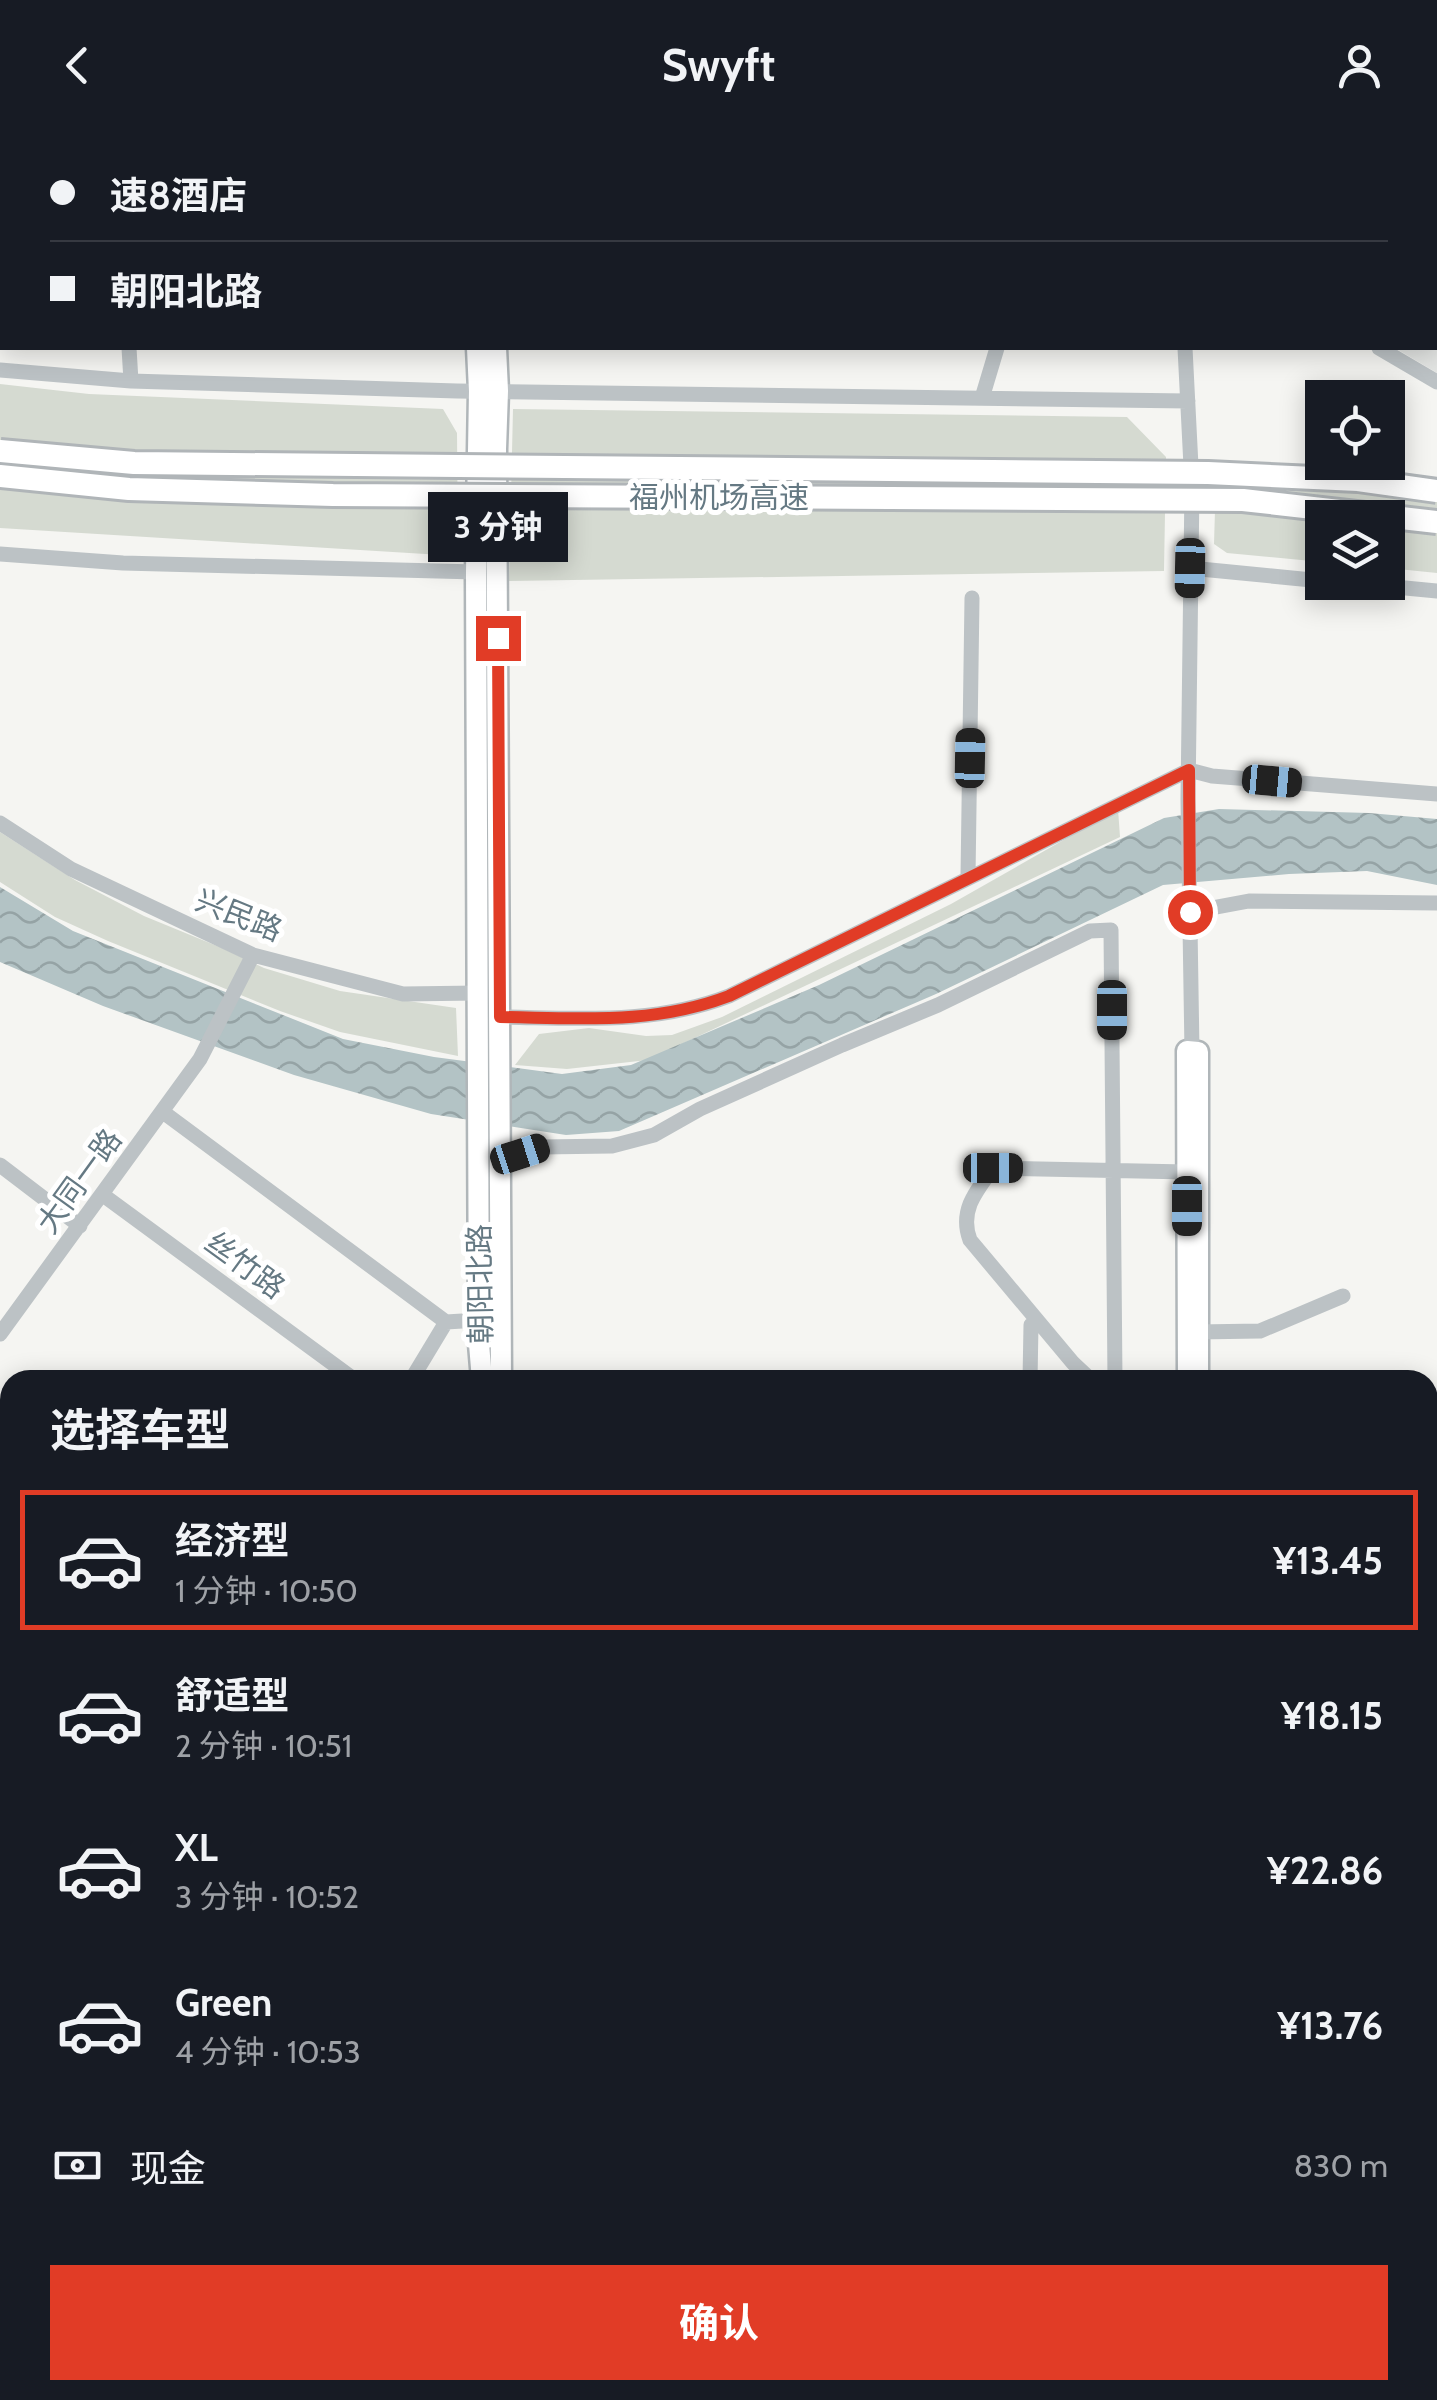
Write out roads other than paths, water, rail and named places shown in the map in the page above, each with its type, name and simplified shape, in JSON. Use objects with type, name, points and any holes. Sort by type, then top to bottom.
[{"type":"highway","name":"福州机场高速","points":[[0,451],[134,462],[1208,473],[1358,480],[1437,491]]},
{"type":"highway","name":"福州机场高速","points":[[0,476],[130,489],[333,495],[1243,500],[1437,522]]},
{"type":"main road","name":"朝阳北路","points":[[477,350],[488,392],[496,449],[501,1370]]},
{"type":"main road","name":"朝阳北路","points":[[482,1370],[476,572],[488,392],[496,350]]},
{"type":"main road","points":[[1188,1370],[1187,1172],[1192,1052]]},
{"type":"main road","points":[[1192,1052],[1198,1370]]},
{"type":"street","points":[[129,350],[132,382]]},
{"type":"street","points":[[982,398],[996,350]]},
{"type":"street","points":[[1186,350],[1192,486],[1188,800],[1192,1052]]},
{"type":"street","points":[[1382,350],[1437,382]]},
{"type":"street","points":[[0,370],[132,382],[488,392],[1188,401]]},
{"type":"street","points":[[0,554],[123,563],[476,572]]},
{"type":"street","points":[[1190,568],[1305,578]]},
{"type":"street","points":[[1405,588],[1437,591]]},
{"type":"street","points":[[968,877],[972,598]]},
{"type":"street","points":[[500,1017],[622,1019],[698,1008],[1189,770],[1230,777],[1437,794]]},
{"type":"street","name":"兴民路","points":[[0,822],[71,869],[253,955],[403,994],[478,994]]},
{"type":"street","points":[[1190,912],[1248,900],[1437,903]]},
{"type":"street","points":[[500,1160],[541,1148],[612,1146],[654,1135],[700,1109],[938,1005],[1090,931],[1111,930],[1115,1370]]},
{"type":"street","name":"大同一路","points":[[0,1334],[200,1060],[253,955]]},
{"type":"street","points":[[163,1112],[446,1322],[479,1320]]},
{"type":"street","points":[[0,1164],[80,1226]]},
{"type":"street","points":[[1080,1370],[970,1240],[965,1227],[968,1205],[993,1168],[1187,1172]]},
{"type":"street","name":"丝竹路","points":[[103,1195],[341,1370]]},
{"type":"street","points":[[1197,1332],[1260,1331],[1343,1296]]},
{"type":"street","points":[[417,1370],[446,1322]]},
{"type":"street","points":[[1030,1370],[1031,1326]]},
{"type":"water","points":[[1219,809],[1437,819],[1437,885],[1367,871],[1163,885],[936,994],[619,1131],[566,1135],[431,1114],[294,1075],[103,1006],[0,962],[0,887],[73,931],[343,1039],[434,1057],[562,1074],[631,1065],[819,985],[1164,818]]}]
